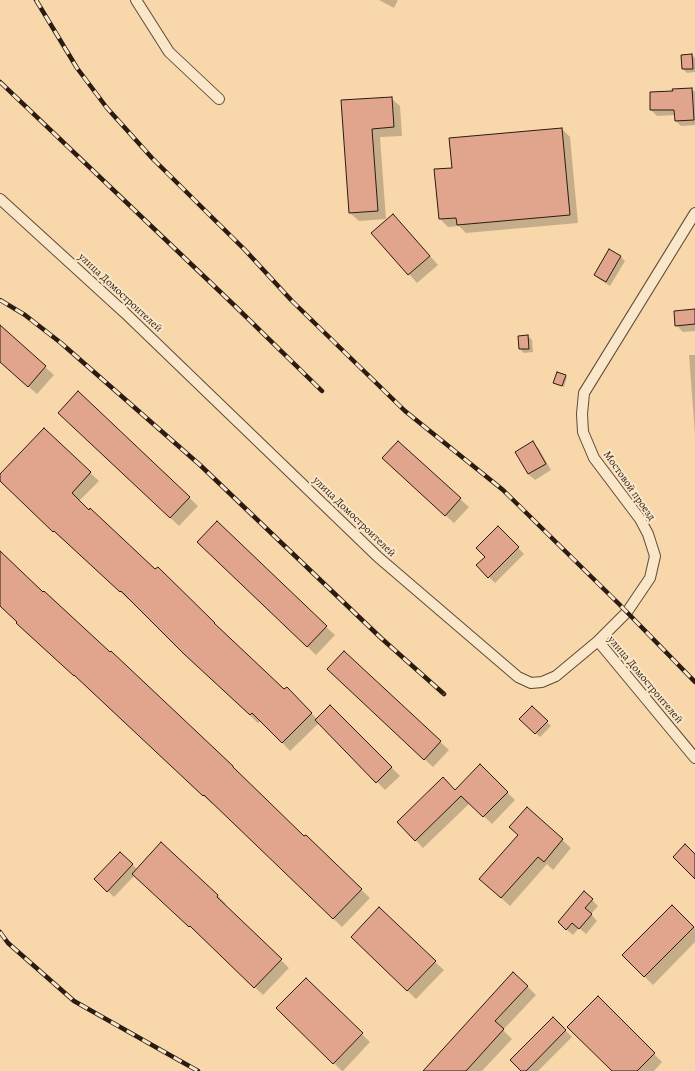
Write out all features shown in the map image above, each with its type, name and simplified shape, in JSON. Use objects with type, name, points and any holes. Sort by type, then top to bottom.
[{"type":"street","points":[[136,0],[169,52],[219,99]]},
{"type":"street","name":"улица Домостроителей","points":[[0,198],[125,313],[378,557],[518,678],[531,684],[542,682],[556,676],[598,641],[695,758]]},
{"type":"street","name":"Мостовой проезд","points":[[598,641],[627,612],[650,578],[655,556],[648,534],[640,519],[594,458],[582,432],[584,393],[695,213]]},
{"type":"building","points":[[692,54],[693,69],[682,69],[681,55]]},
{"type":"building","points":[[692,88],[694,120],[675,121],[674,110],[650,110],[650,92]]},
{"type":"building","points":[[392,97],[394,127],[372,129],[378,211],[349,213],[341,100]]},
{"type":"building","points":[[562,128],[570,215],[457,225],[456,218],[439,219],[434,169],[452,168],[449,138]]},
{"type":"building","points":[[393,214],[430,256],[408,275],[371,233]]},
{"type":"building","points":[[609,249],[621,256],[606,282],[594,275]]},
{"type":"building","points":[[695,309],[695,324],[675,326],[674,311]]},
{"type":"building","points":[[0,325],[46,366],[28,387],[0,362]]},
{"type":"building","points":[[528,335],[529,349],[519,349],[518,336]]},
{"type":"building","points":[[557,372],[566,375],[562,386],[553,383]]},
{"type":"building","points":[[78,391],[190,497],[170,518],[58,413]]},
{"type":"building","points":[[44,428],[91,472],[72,493],[155,569],[158,567],[214,623],[284,689],[287,687],[312,713],[282,743],[252,713],[250,715],[184,654],[121,591],[120,592],[54,531],[53,532],[0,481],[0,474]]},
{"type":"building","points":[[398,441],[461,498],[445,516],[382,458]]},
{"type":"building","points":[[533,441],[546,464],[528,474],[515,452]]},
{"type":"building","points":[[217,521],[327,626],[307,647],[197,542]]},
{"type":"building","points":[[498,526],[519,547],[488,578],[476,565],[485,557],[476,548]]},
{"type":"building","points":[[0,551],[43,592],[44,591],[110,652],[111,651],[233,766],[304,836],[306,835],[362,889],[333,919],[204,795],[203,796],[74,675],[16,623],[17,622],[0,606]]},
{"type":"building","points":[[344,651],[441,741],[424,760],[327,669]]},
{"type":"building","points":[[330,705],[392,767],[376,783],[315,720]]},
{"type":"building","points":[[532,706],[548,721],[535,734],[519,719]]},
{"type":"building","points":[[480,764],[508,792],[483,817],[461,796],[415,841],[397,822],[443,777],[455,790]]},
{"type":"building","points":[[527,807],[563,839],[544,862],[538,857],[501,898],[479,879],[518,835],[509,827]]},
{"type":"building","points":[[161,842],[218,895],[217,897],[282,959],[254,988],[190,926],[189,927],[132,874]]},
{"type":"building","points":[[685,844],[695,854],[695,879],[673,857]]},
{"type":"building","points":[[120,852],[133,864],[107,892],[94,879]]},
{"type":"building","points":[[584,891],[593,899],[585,908],[592,914],[579,929],[572,923],[566,930],[558,922]]},
{"type":"building","points":[[672,905],[694,927],[644,977],[622,955]]},
{"type":"building","points":[[379,907],[436,961],[407,991],[351,937]]},
{"type":"building","points":[[513,972],[528,986],[495,1021],[504,1029],[466,1071],[423,1071]]},
{"type":"building","points":[[306,978],[363,1033],[333,1064],[276,1008]]},
{"type":"building","points":[[598,996],[655,1053],[637,1071],[612,1071],[567,1027]]},
{"type":"building","points":[[553,1017],[566,1030],[526,1071],[521,1071],[510,1060]]},
{"type":"railway","points":[[36,0],[77,68],[107,108],[152,158],[245,250],[292,301],[405,411],[503,490],[619,604],[695,682]]},
{"type":"railway","points":[[0,82],[322,391]]},
{"type":"railway","points":[[0,300],[25,315],[61,343],[200,465],[381,638],[444,694]]},
{"type":"railway","points":[[0,932],[8,943],[74,1001],[198,1071]]}]
